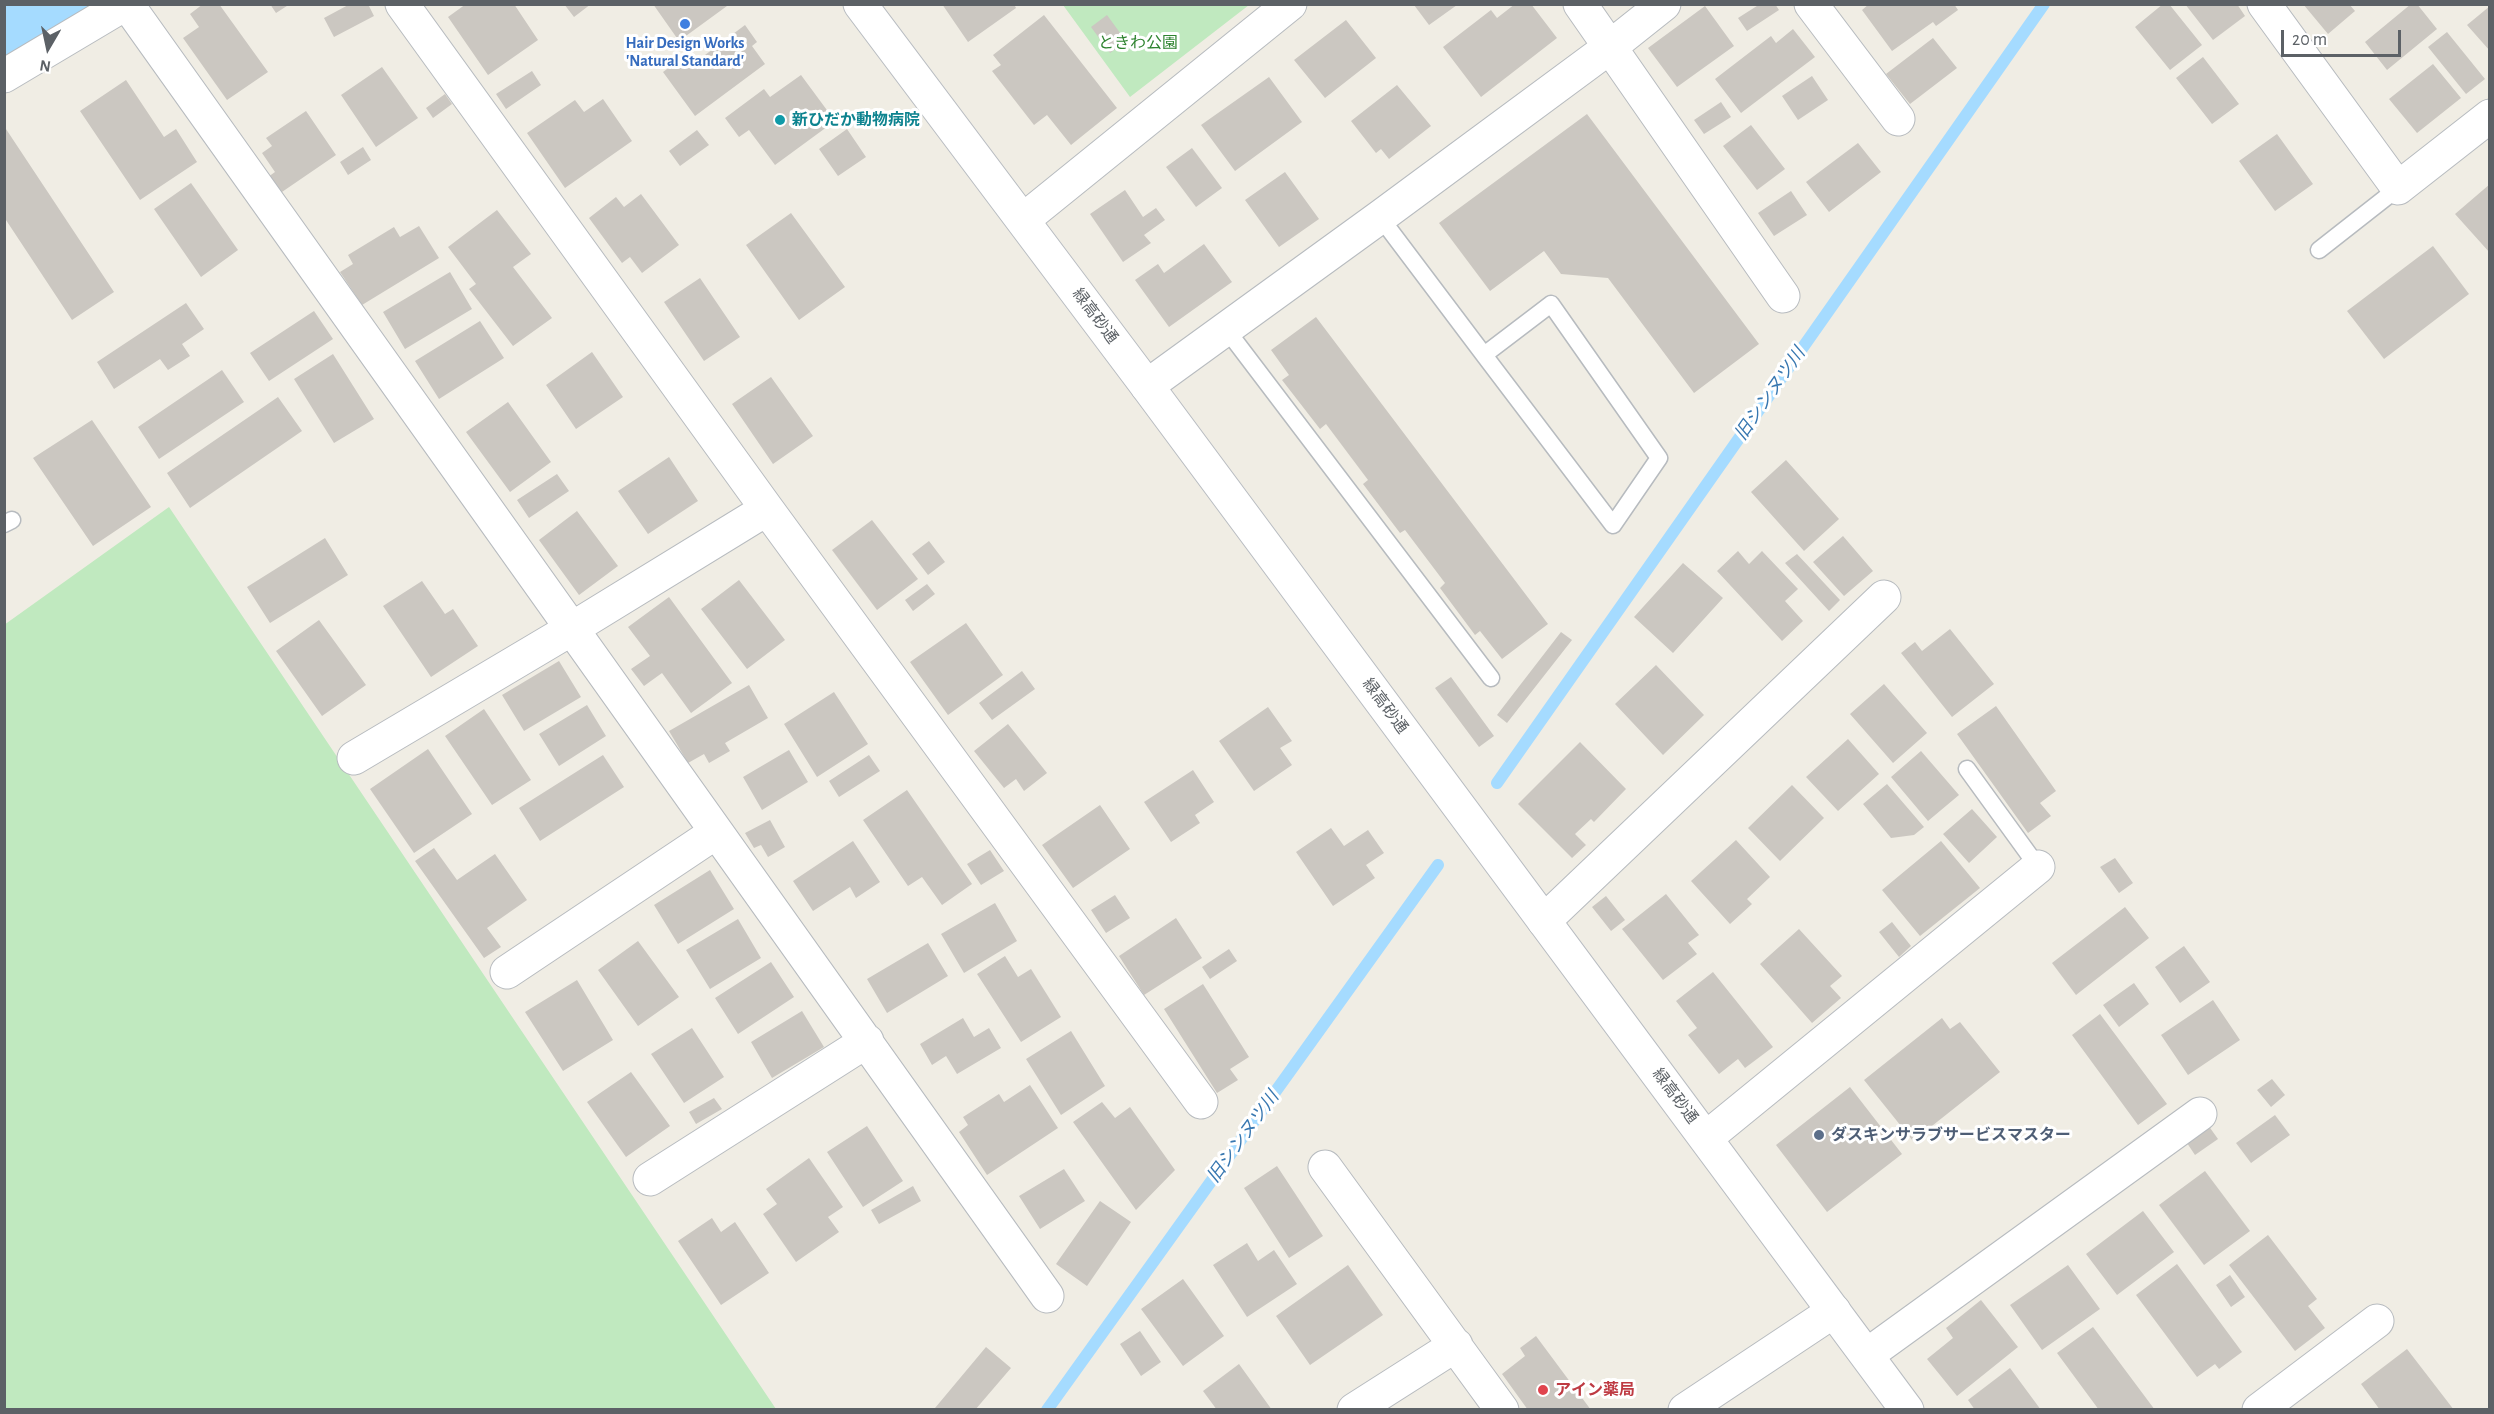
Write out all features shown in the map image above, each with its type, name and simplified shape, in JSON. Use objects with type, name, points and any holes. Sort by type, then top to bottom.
[{"type":"street","points":[[4,76],[126,4],[1047,1296]]},
{"type":"street","points":[[402,4],[767,509],[1201,1102]]},
{"type":"street","name":"緑高砂通","points":[[860,4],[1147,386],[1907,1410]]},
{"type":"street","points":[[1023,220],[1290,4]]},
{"type":"street","points":[[1580,4],[1783,296]]},
{"type":"street","points":[[1147,386],[1610,48],[1664,4]]},
{"type":"street","points":[[1811,4],[1898,119]]},
{"type":"street","points":[[2264,4],[2398,188],[2490,116]]},
{"type":"street","points":[[354,758],[767,509]]},
{"type":"street","points":[[1544,921],[1884,597]]},
{"type":"street","points":[[507,972],[715,833]]},
{"type":"street","points":[[1706,1138],[2038,867]]},
{"type":"street","points":[[650,1179],[867,1041]]},
{"type":"street","points":[[1867,1355],[2200,1114]]},
{"type":"street","points":[[1325,1167],[1502,1410]]},
{"type":"street","points":[[1685,1410],[1834,1311]]},
{"type":"street","points":[[2259,1410],[2377,1321]]},
{"type":"street","points":[[1354,1410],[1456,1345]]},
{"type":"lane","points":[[2319,250],[2398,188]]},
{"type":"lane","points":[[1380,217],[1484,356],[1612,525],[1659,458],[1551,304],[1484,356]]},
{"type":"lane","points":[[1226,330],[1491,678]]},
{"type":"lane","points":[[1967,769],[2038,867]]},
{"type":"green space","name":"ときわ公園","points":[[1063,5],[1249,5],[1130,97]]},
{"type":"green space","points":[[169,507],[776,1409],[5,1409],[4,625]]},
{"type":"building","points":[[203,4],[219,4],[268,72],[227,100],[183,38],[199,27],[190,14]]},
{"type":"building","points":[[270,4],[290,4],[276,13]]},
{"type":"building","points":[[350,4],[368,4],[374,16],[334,37],[324,18]]},
{"type":"building","points":[[466,4],[514,4],[538,40],[488,75],[448,17]]},
{"type":"building","points":[[564,4],[591,4],[574,17]]},
{"type":"building","name":"Hair Design Works 'Natural Standard'","points":[[653,4],[726,4],[727,6],[679,41]]},
{"type":"building","points":[[942,4],[1014,4],[1016,8],[968,42]]},
{"type":"building","points":[[1515,4],[1531,4],[1557,38],[1481,97],[1443,47],[1491,10],[1497,18]]},
{"type":"building","points":[[1760,4],[1775,4],[1779,10],[1747,31],[1738,18]]},
{"type":"building","points":[[1869,4],[1954,4],[1958,10],[1936,26],[1933,22],[1892,51],[1862,10]]},
{"type":"building","points":[[2163,4],[2169,4],[2202,45],[2170,70],[2135,27]]},
{"type":"building","points":[[2185,4],[2237,4],[2245,16],[2213,40]]},
{"type":"building","points":[[2303,4],[2349,4],[2355,11],[2328,34]]},
{"type":"building","points":[[2411,4],[2417,4],[2437,29],[2387,70],[2365,42]]},
{"type":"building","points":[[1414,5],[1457,5],[1429,25]]},
{"type":"building","points":[[1705,6],[1734,46],[1677,87],[1648,48]]},
{"type":"building","points":[[2490,6],[2490,51],[2467,25]]},
{"type":"building","points":[[1044,15],[1117,108],[1071,145],[1047,115],[1034,125],[992,71],[1001,65],[993,55]]},
{"type":"building","points":[[1107,15],[1126,41],[1110,53],[1091,27]]},
{"type":"building","points":[[1346,20],[1376,58],[1325,98],[1294,60]]},
{"type":"building","points":[[745,25],[757,42],[752,46],[765,64],[695,116],[663,72],[683,57],[689,67]]},
{"type":"building","points":[[1793,29],[1815,57],[1741,113],[1715,79],[1771,36],[1776,43]]},
{"type":"building","points":[[2447,32],[2485,79],[2466,94],[2428,47]]},
{"type":"building","points":[[1933,38],[1957,68],[1910,104],[1886,74]]},
{"type":"building","points":[[2203,57],[2239,104],[2212,124],[2176,78]]},
{"type":"building","points":[[2433,64],[2461,98],[2417,133],[2389,99]]},
{"type":"building","points":[[382,67],[418,118],[376,147],[341,95]]},
{"type":"building","points":[[532,71],[541,85],[506,109],[496,94]]},
{"type":"building","name":"新ひだか動物病院","points":[[801,75],[835,121],[775,165],[749,130],[739,137],[725,118],[764,89],[770,97]]},
{"type":"building","points":[[1812,76],[1828,100],[1798,120],[1782,96]]},
{"type":"building","points":[[1269,77],[1302,122],[1235,171],[1201,125]]},
{"type":"building","points":[[126,80],[164,137],[176,129],[197,162],[140,200],[80,111]]},
{"type":"building","points":[[1397,85],[1431,126],[1389,159],[1381,149],[1376,153],[1351,121]]},
{"type":"building","points":[[445,94],[452,104],[433,118],[426,108]]},
{"type":"building","points":[[603,99],[632,141],[565,188],[527,133],[575,100],[584,112]]},
{"type":"building","points":[[1721,102],[1731,117],[1704,134],[1694,120]]},
{"type":"building","points":[[306,111],[336,155],[279,194],[268,177],[275,172],[262,153],[272,146],[266,138]]},
{"type":"building","points":[[1587,114],[1759,344],[1694,393],[1608,278],[1561,274],[1544,251],[1490,291],[1439,223]]},
{"type":"building","points":[[1751,125],[1785,169],[1757,190],[1723,146]]},
{"type":"building","points":[[4,126],[114,292],[72,320],[4,217]]},
{"type":"building","points":[[847,129],[866,157],[838,176],[819,149]]},
{"type":"building","points":[[697,130],[709,145],[680,166],[669,151]]},
{"type":"building","points":[[2277,134],[2313,184],[2275,211],[2239,161]]},
{"type":"building","points":[[1858,143],[1881,172],[1829,212],[1806,182]]},
{"type":"building","points":[[363,147],[371,160],[348,175],[340,162]]},
{"type":"building","points":[[1192,148],[1222,188],[1196,207],[1166,167]]},
{"type":"building","points":[[1285,172],[1319,219],[1279,247],[1245,200]]},
{"type":"building","points":[[191,183],[238,250],[201,277],[154,209]]},
{"type":"building","points":[[2490,184],[2490,253],[2455,214]]},
{"type":"building","points":[[1125,190],[1143,217],[1156,208],[1165,220],[1144,235],[1151,243],[1123,262],[1090,214]]},
{"type":"building","points":[[1791,191],[1807,215],[1774,236],[1758,213]]},
{"type":"building","points":[[641,194],[679,245],[642,273],[630,257],[622,263],[589,218],[616,197],[624,207]]},
{"type":"building","points":[[497,210],[531,254],[513,267],[552,318],[513,346],[469,289],[476,284],[448,247]]},
{"type":"building","points":[[791,213],[845,287],[799,320],[746,245]]},
{"type":"building","points":[[419,226],[439,258],[362,305],[340,272],[353,264],[348,255],[394,227],[400,237]]},
{"type":"building","points":[[1204,244],[1232,282],[1169,327],[1135,280],[1158,264],[1164,273]]},
{"type":"building","points":[[2433,246],[2469,294],[2384,359],[2347,311]]},
{"type":"building","points":[[450,272],[472,309],[405,349],[383,312]]},
{"type":"building","points":[[700,278],[740,337],[704,361],[664,302]]},
{"type":"building","points":[[186,303],[204,329],[182,344],[190,356],[168,370],[160,359],[114,389],[97,362]]},
{"type":"building","points":[[314,311],[333,339],[269,381],[250,353]]},
{"type":"building","points":[[1316,317],[1548,624],[1502,659],[1480,631],[1475,635],[1440,588],[1445,583],[1405,530],[1400,533],[1363,484],[1368,480],[1326,424],[1320,429],[1282,380],[1289,375],[1271,350]]},
{"type":"building","points":[[480,321],[504,358],[439,399],[415,361]]},
{"type":"building","points":[[592,352],[623,397],[576,429],[546,385]]},
{"type":"building","points":[[333,354],[374,419],[334,443],[294,379]]},
{"type":"building","points":[[222,370],[244,402],[159,459],[138,427]]},
{"type":"building","points":[[771,377],[813,436],[773,464],[732,404]]},
{"type":"building","points":[[278,397],[302,431],[190,508],[167,473]]},
{"type":"building","points":[[508,402],[551,462],[510,492],[466,432]]},
{"type":"building","points":[[92,420],[151,507],[93,546],[33,458]]},
{"type":"building","points":[[669,457],[698,501],[648,534],[618,491]]},
{"type":"building","points":[[1786,460],[1839,519],[1804,551],[1751,492]]},
{"type":"building","points":[[557,474],[569,491],[529,518],[517,500]]},
{"type":"building","points":[[577,511],[618,566],[579,595],[539,540]]},
{"type":"building","points":[[872,520],[918,579],[877,610],[832,550]]},
{"type":"building","points":[[1843,536],[1873,571],[1844,596],[1813,562]]},
{"type":"building","points":[[325,538],[348,575],[270,623],[247,587]]},
{"type":"building","points":[[929,541],[945,562],[928,575],[912,554]]},
{"type":"building","points":[[1738,551],[1749,564],[1762,551],[1798,589],[1785,601],[1803,621],[1782,641],[1717,571]]},
{"type":"building","points":[[1797,554],[1840,600],[1829,611],[1785,563]]},
{"type":"building","points":[[1683,563],[1723,598],[1673,653],[1634,617]]},
{"type":"building","points":[[739,580],[785,640],[747,669],[701,609]]},
{"type":"building","points":[[422,581],[445,614],[453,609],[478,646],[431,677],[383,606]]},
{"type":"building","points":[[927,584],[935,594],[913,611],[905,600]]},
{"type":"building","points":[[669,597],[732,683],[691,713],[662,673],[644,686],[631,669],[650,656],[628,627]]},
{"type":"building","points":[[319,620],[366,685],[322,716],[276,651]]},
{"type":"building","points":[[966,623],[1003,675],[948,715],[910,662]]},
{"type":"building","points":[[1950,629],[1994,684],[1952,717],[1901,653],[1915,642],[1922,651]]},
{"type":"building","points":[[1561,632],[1572,640],[1507,723],[1497,715]]},
{"type":"building","points":[[559,661],[581,697],[524,731],[502,695]]},
{"type":"building","points":[[1656,665],[1704,715],[1663,755],[1615,704]]},
{"type":"building","points":[[1022,671],[1035,689],[992,720],[979,703]]},
{"type":"building","points":[[1451,677],[1494,736],[1479,747],[1435,688]]},
{"type":"building","points":[[1884,684],[1927,733],[1893,763],[1850,714]]},
{"type":"building","points":[[749,685],[768,718],[725,743],[730,751],[709,763],[704,754],[688,763],[669,731]]},
{"type":"building","points":[[834,692],[868,744],[817,777],[784,724]]},
{"type":"building","points":[[587,705],[606,736],[559,766],[539,734]]},
{"type":"building","points":[[1996,706],[2056,791],[2040,803],[2051,816],[2028,833],[1957,734]]},
{"type":"building","points":[[1268,707],[1292,741],[1280,748],[1292,765],[1254,791],[1219,741]]},
{"type":"building","points":[[484,709],[531,780],[492,805],[445,736]]},
{"type":"building","points":[[1008,724],[1047,773],[1024,791],[1016,779],[1004,788],[974,751]]},
{"type":"building","points":[[1848,739],[1879,774],[1838,811],[1806,777]]},
{"type":"building","points":[[1580,742],[1626,789],[1594,822],[1591,819],[1575,834],[1586,845],[1572,858],[1518,804]]},
{"type":"building","points":[[428,749],[472,814],[414,853],[370,789]]},
{"type":"building","points":[[789,750],[808,782],[762,810],[743,777]]},
{"type":"building","points":[[1921,751],[1959,795],[1928,821],[1891,777]]},
{"type":"building","points":[[603,755],[624,787],[540,841],[519,808]]},
{"type":"building","points":[[869,755],[880,771],[839,797],[829,781]]},
{"type":"building","points":[[1193,770],[1214,802],[1195,815],[1200,823],[1171,842],[1144,802]]},
{"type":"building","points":[[1887,784],[1924,827],[1914,835],[1891,838],[1863,804]]},
{"type":"building","points":[[1792,785],[1824,818],[1780,861],[1748,828]]},
{"type":"building","points":[[907,790],[972,884],[942,905],[922,877],[908,886],[863,820]]},
{"type":"building","points":[[1100,805],[1130,849],[1073,888],[1042,845]]},
{"type":"building","points":[[1972,809],[1997,837],[1969,863],[1943,834]]},
{"type":"building","points":[[770,820],[785,847],[768,857],[761,845],[754,848],[745,833]]},
{"type":"building","points":[[1331,828],[1344,846],[1368,830],[1384,853],[1366,865],[1375,878],[1333,906],[1296,852]]},
{"type":"building","points":[[1736,840],[1770,877],[1747,899],[1752,904],[1730,924],[1691,881]]},
{"type":"building","points":[[853,841],[880,882],[856,898],[850,887],[813,911],[793,881]]},
{"type":"building","points":[[1941,841],[1980,888],[1920,936],[1882,890]]},
{"type":"building","points":[[434,848],[457,880],[495,854],[527,900],[487,928],[501,947],[484,958],[415,861]]},
{"type":"building","points":[[990,850],[1004,871],[981,885],[967,864]]},
{"type":"building","points":[[2115,858],[2133,883],[2119,893],[2100,867]]},
{"type":"building","points":[[710,870],[734,909],[678,944],[654,905]]},
{"type":"building","points":[[1666,894],[1699,935],[1688,943],[1697,954],[1663,980],[1622,929]]},
{"type":"building","points":[[1115,895],[1130,918],[1106,933],[1091,910]]},
{"type":"building","points":[[1606,896],[1625,920],[1611,931],[1592,907]]},
{"type":"building","points":[[995,903],[1017,941],[964,973],[941,934]]},
{"type":"building","points":[[2125,907],[2149,938],[2076,995],[2052,963]]},
{"type":"building","points":[[1176,918],[1202,958],[1144,995],[1119,956]]},
{"type":"building","points":[[738,919],[761,958],[710,989],[686,950]]},
{"type":"building","points":[[1892,922],[1911,946],[1899,957],[1879,932]]},
{"type":"building","points":[[1799,929],[1842,976],[1830,986],[1841,998],[1812,1023],[1760,964]]},
{"type":"building","points":[[638,941],[679,997],[638,1026],[598,970]]},
{"type":"building","points":[[928,943],[948,976],[887,1013],[867,979]]},
{"type":"building","points":[[2184,946],[2210,982],[2180,1003],[2155,967]]},
{"type":"building","points":[[1229,949],[1237,961],[1210,979],[1202,967]]},
{"type":"building","points":[[1005,956],[1018,977],[1031,969],[1061,1017],[1021,1042],[977,974]]},
{"type":"building","points":[[771,962],[794,997],[738,1034],[715,998]]},
{"type":"building","points":[[1713,972],[1773,1047],[1745,1068],[1738,1059],[1719,1074],[1688,1035],[1697,1028],[1676,1001]]},
{"type":"building","points":[[577,980],[613,1040],[563,1071],[525,1012]]},
{"type":"building","points":[[2134,983],[2149,1004],[2119,1027],[2103,1005]]},
{"type":"building","points":[[1203,984],[1249,1057],[1230,1069],[1238,1080],[1217,1093],[1164,1009]]},
{"type":"building","points":[[2213,1000],[2240,1040],[2188,1075],[2161,1035]]},
{"type":"building","points":[[802,1011],[824,1047],[772,1078],[751,1042]]},
{"type":"building","points":[[2100,1014],[2167,1104],[2138,1125],[2072,1035]]},
{"type":"building","points":[[963,1018],[974,1037],[989,1028],[1001,1048],[957,1074],[946,1056],[932,1065],[920,1044]]},
{"type":"building","points":[[1942,1018],[1950,1029],[1960,1022],[2000,1072],[1913,1141],[1864,1080]]},
{"type":"building","points":[[692,1028],[724,1077],[684,1103],[651,1054]]},
{"type":"building","points":[[1071,1031],[1105,1086],[1061,1115],[1026,1059]]},
{"type":"building","points":[[631,1072],[670,1126],[626,1157],[587,1102]]},
{"type":"building","points":[[2272,1079],[2285,1095],[2271,1107],[2257,1090]]},
{"type":"building","points":[[1030,1085],[1058,1128],[987,1175],[959,1132],[968,1125],[963,1117],[999,1094],[1004,1102]]},
{"type":"building","points":[[1850,1087],[1902,1154],[1827,1212],[1776,1145]]},
{"type":"building","points":[[714,1098],[722,1109],[696,1124],[689,1112]]},
{"type":"building","points":[[1102,1102],[1115,1118],[1130,1107],[1175,1170],[1136,1210],[1073,1122]]},
{"type":"building","points":[[2275,1115],[2290,1135],[2251,1163],[2236,1143]]},
{"type":"building","points":[[2208,1125],[2218,1139],[2195,1155],[2185,1140]]},
{"type":"building","points":[[867,1126],[903,1181],[863,1207],[827,1152]]},
{"type":"building","points":[[809,1158],[843,1207],[828,1217],[839,1232],[796,1262],[763,1214],[777,1204],[766,1189]]},
{"type":"building","points":[[1277,1166],[1323,1236],[1289,1258],[1244,1188]]},
{"type":"building","points":[[1064,1169],[1085,1201],[1040,1229],[1019,1196]]},
{"type":"building","points":[[2205,1171],[2250,1231],[2204,1265],[2159,1205]]},
{"type":"building","points":[[913,1186],[921,1201],[879,1224],[871,1210]]},
{"type":"building","points":[[1100,1201],[1131,1222],[1087,1286],[1056,1264]]},
{"type":"building","points":[[2143,1211],[2174,1252],[2117,1295],[2086,1254]]},
{"type":"building","points":[[712,1218],[721,1232],[735,1222],[769,1273],[721,1305],[678,1241]]},
{"type":"building","points":[[2268,1235],[2317,1299],[2308,1306],[2325,1328],[2295,1351],[2229,1265]]},
{"type":"building","points":[[1247,1243],[1258,1261],[1274,1250],[1297,1284],[1247,1317],[1213,1265]]},
{"type":"building","points":[[2177,1264],[2242,1352],[2219,1369],[2215,1364],[2197,1377],[2136,1295]]},
{"type":"building","points":[[1348,1265],[1383,1315],[1310,1365],[1276,1316]]},
{"type":"building","points":[[2068,1265],[2100,1309],[2042,1350],[2010,1305]]},
{"type":"building","points":[[2230,1275],[2245,1297],[2231,1307],[2216,1285]]},
{"type":"building","points":[[1183,1279],[1224,1336],[1183,1366],[1141,1309]]},
{"type":"building","points":[[1981,1300],[2018,1347],[1957,1396],[1927,1359],[1953,1338],[1946,1328]]},
{"type":"building","points":[[2093,1327],[2155,1410],[2099,1410],[2057,1353]]},
{"type":"building","points":[[1140,1331],[1161,1362],[1141,1376],[1120,1344]]},
{"type":"building","points":[[1536,1336],[1591,1410],[1528,1410],[1502,1374],[1525,1356],[1520,1348]]},
{"type":"building","points":[[986,1347],[1011,1368],[975,1410],[937,1410],[935,1408]]},
{"type":"building","points":[[2407,1349],[2454,1410],[2380,1410],[2361,1384]]},
{"type":"building","points":[[1239,1364],[1272,1410],[1217,1410],[1203,1391]]},
{"type":"building","points":[[2010,1368],[2041,1410],[1975,1410],[1968,1400]]},
{"type":"waterway","points":[[4,35],[57,4]]},
{"type":"waterway","name":"旧シンヌツ川","points":[[1497,783],[2044,4]]},
{"type":"waterway","name":"旧シンヌツ川","points":[[1047,1410],[1438,865]]},
{"type":"place","name":"Hair Design Works 'Natural Standard'","points":[[685,24]]},
{"type":"place","name":"新ひだか動物病院","points":[[780,120]]},
{"type":"place","name":"ダスキンサラブサービスマスター","points":[[1819,1135]]},
{"type":"place","name":"アイン薬局","points":[[1543,1390]]}]
